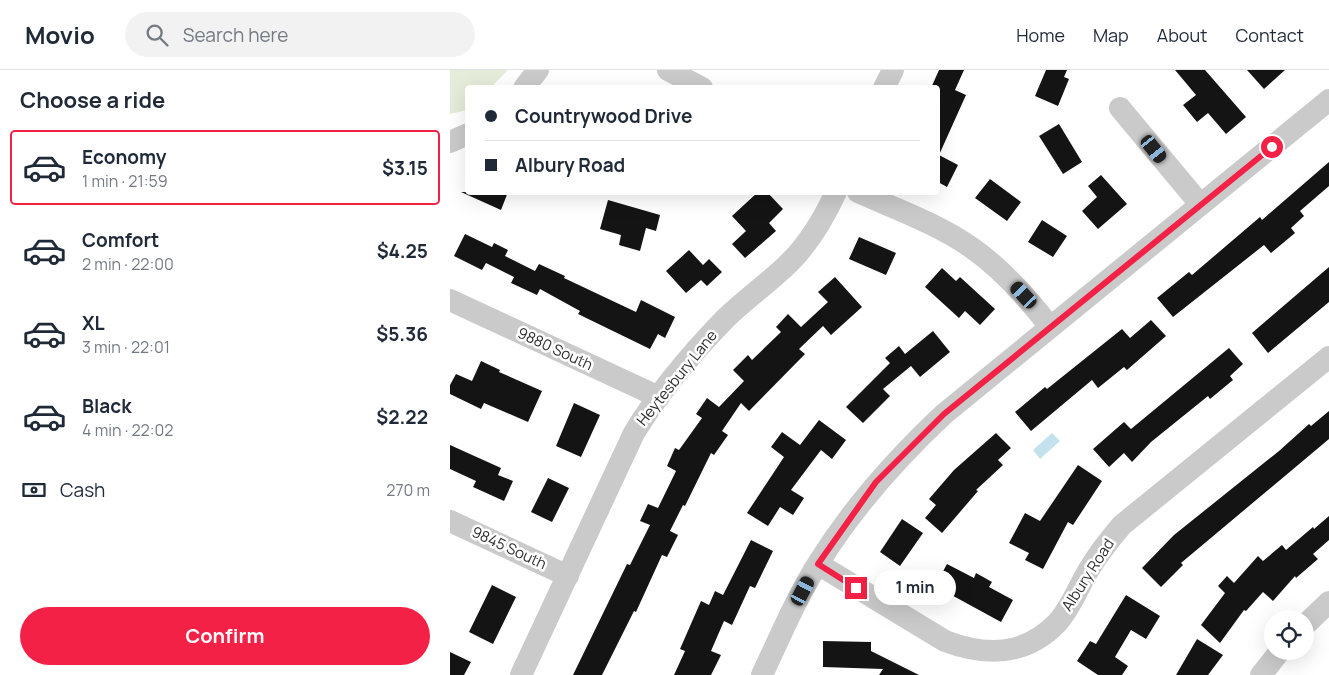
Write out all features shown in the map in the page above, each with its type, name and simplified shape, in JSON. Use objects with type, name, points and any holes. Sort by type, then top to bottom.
[{"type":"street","points":[[526,85],[538,70]]},
{"type":"street","points":[[661,85],[668,70],[696,85]]},
{"type":"street","points":[[886,85],[893,70]]},
{"type":"street","points":[[762,675],[818,564],[876,482],[909,446],[944,414],[1329,100]]},
{"type":"street","points":[[1120,108],[1200,204]]},
{"type":"street","points":[[450,142],[465,135]]},
{"type":"street","name":"Heytesbury Lane","points":[[521,675],[634,433],[695,351],[726,318],[790,262],[806,244],[834,195]]},
{"type":"street","points":[[865,195],[936,227],[971,247],[1003,273],[1050,327]]},
{"type":"street","name":"9880 South","points":[[450,300],[659,398]]},
{"type":"street","name":"Albury Road","points":[[818,564],[944,641],[968,650],[992,652],[1021,646],[1034,641],[1057,623],[1107,543],[1122,525],[1329,357]]},
{"type":"street","name":"9845 South","points":[[450,521],[568,576]]},
{"type":"street","points":[[1314,616],[1329,602]]},
{"type":"street","points":[[1261,675],[1273,660]]},
{"type":"green space","points":[[450,70],[508,70],[493,85],[465,85],[465,110],[450,114]]},
{"type":"water","points":[[1052,433],[1060,441],[1040,459],[1033,450]]},
{"type":"building","points":[[939,70],[964,70],[955,90],[966,95],[940,153],[940,85],[932,85]]},
{"type":"building","points":[[1046,70],[1067,70],[1064,77],[1069,79],[1058,106],[1035,96]]},
{"type":"building","points":[[1175,70],[1205,70],[1246,117],[1226,134],[1208,113],[1197,122],[1183,105],[1196,95]]},
{"type":"building","points":[[1247,70],[1285,70],[1264,89]]},
{"type":"building","points":[[1059,124],[1082,162],[1063,174],[1039,136]]},
{"type":"building","points":[[940,156],[958,165],[947,187],[940,183]]},
{"type":"building","points":[[1329,162],[1329,186],[1300,211],[1304,216],[1291,228],[1295,233],[1271,253],[1264,245],[1173,317],[1157,298],[1189,272],[1192,275],[1260,217],[1262,220]]},
{"type":"building","points":[[1101,175],[1127,204],[1098,229],[1082,211],[1097,197],[1088,186]]},
{"type":"building","points":[[990,179],[1021,202],[1007,221],[975,198]]},
{"type":"building","points":[[468,195],[507,195],[501,210]]},
{"type":"building","points":[[755,195],[770,195],[783,209],[769,223],[776,231],[745,258],[732,244],[746,231],[732,216]]},
{"type":"building","points":[[608,200],[660,215],[656,231],[646,228],[640,251],[619,245],[621,235],[600,229]]},
{"type":"building","points":[[1042,220],[1067,236],[1053,257],[1028,242]]},
{"type":"building","points":[[465,234],[492,247],[494,243],[508,250],[505,256],[535,271],[539,264],[636,312],[641,300],[675,317],[665,338],[658,334],[650,349],[578,314],[580,311],[540,289],[537,295],[511,283],[514,277],[486,263],[482,270],[454,256]]},
{"type":"building","points":[[859,237],[896,253],[886,275],[849,259]]},
{"type":"building","points":[[689,250],[703,265],[709,259],[722,272],[707,286],[701,280],[686,293],[666,271]]},
{"type":"building","points":[[1329,267],[1329,302],[1268,353],[1252,333]]},
{"type":"building","points":[[942,268],[956,281],[960,277],[995,309],[980,325],[965,311],[959,318],[925,287]]},
{"type":"building","points":[[835,277],[862,307],[831,335],[823,326],[799,349],[805,354],[749,411],[741,403],[722,431],[728,435],[714,455],[711,453],[685,506],[683,505],[670,531],[678,535],[667,557],[662,555],[636,612],[634,611],[602,675],[573,675],[627,564],[630,565],[650,525],[640,521],[648,504],[658,508],[676,471],[667,466],[675,448],[679,450],[702,418],[696,414],[707,398],[719,407],[744,381],[733,370],[748,355],[752,360],[781,332],[776,327],[788,314],[801,327],[828,302],[818,292]]},
{"type":"building","points":[[1151,320],[1166,336],[1127,370],[1124,367],[1098,388],[1092,380],[1031,431],[1015,412],[1122,329],[1130,338]]},
{"type":"building","points":[[933,331],[950,352],[920,377],[911,366],[883,389],[890,396],[863,423],[846,407],[890,363],[885,358],[899,346],[905,354]]},
{"type":"building","points":[[1229,348],[1243,364],[1230,376],[1233,380],[1210,399],[1208,396],[1151,442],[1132,462],[1124,453],[1109,467],[1093,449],[1124,422],[1131,429]]},
{"type":"building","points":[[481,361],[500,370],[499,372],[542,391],[528,422],[484,403],[481,409],[450,394],[450,385],[456,374],[472,381]]},
{"type":"building","points":[[574,403],[600,415],[581,457],[556,446]]},
{"type":"building","points":[[1329,411],[1329,439],[1181,563],[1183,565],[1161,587],[1142,568],[1174,535],[1279,451],[1309,424],[1311,426]]},
{"type":"building","points":[[819,420],[846,440],[832,459],[821,450],[791,490],[804,498],[793,515],[780,507],[768,526],[747,513],[784,457],[771,447],[782,432],[800,445]]},
{"type":"building","points":[[996,433],[1011,448],[998,460],[1003,465],[976,490],[978,491],[942,533],[925,518],[936,505],[929,499],[954,470]]},
{"type":"building","points":[[450,445],[501,468],[498,475],[513,481],[504,501],[473,487],[476,481],[450,469]]},
{"type":"building","points":[[1078,465],[1102,481],[1073,525],[1068,522],[1043,569],[1025,560],[1029,553],[1009,543],[1025,513],[1040,521]]},
{"type":"building","points":[[548,478],[569,488],[552,522],[531,512]]},
{"type":"building","points":[[1329,516],[1329,540],[1313,554],[1318,559],[1296,578],[1295,576],[1273,601],[1263,592],[1246,611],[1244,610],[1220,643],[1201,625],[1225,593],[1218,586],[1227,576],[1234,583],[1258,556],[1263,561],[1282,545],[1286,550]]},
{"type":"building","points":[[902,519],[923,533],[900,566],[880,552]]},
{"type":"building","points":[[751,540],[773,551],[755,588],[750,586],[732,625],[724,621],[711,651],[721,655],[711,675],[674,675],[685,651],[680,649],[701,601],[709,605],[715,591],[723,595]]},
{"type":"building","points":[[947,564],[974,578],[976,573],[992,582],[989,587],[1013,600],[1001,622],[935,586]]},
{"type":"building","points":[[492,585],[516,597],[493,644],[469,632]]},
{"type":"building","points":[[1126,595],[1160,616],[1146,639],[1131,630],[1115,657],[1128,666],[1122,675],[1098,675],[1077,661],[1090,641],[1096,644]]},
{"type":"building","points":[[1197,639],[1223,655],[1208,675],[1176,675]]},
{"type":"building","points":[[823,641],[871,642],[871,651],[919,675],[879,675],[883,669],[823,667]]},
{"type":"building","points":[[450,652],[471,662],[464,675],[450,675]]},
{"type":"route","points":[[856,588],[818,564],[847,520],[876,482],[909,446],[944,414],[1272,147]]}]
